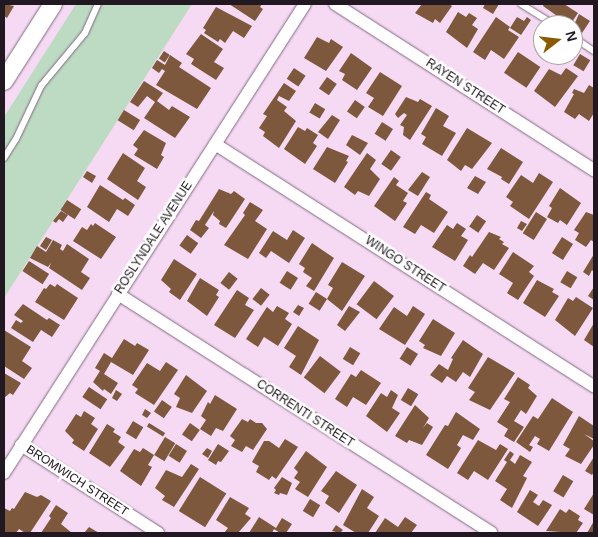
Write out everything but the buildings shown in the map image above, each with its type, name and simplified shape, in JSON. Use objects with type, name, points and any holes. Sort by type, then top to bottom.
[{"type":"street","points":[[4,81],[53,4]]},
{"type":"street","name":"ROSLYNDALE AVENUE","points":[[4,472],[305,4]]},
{"type":"street","name":"RAYEN STREET","points":[[335,4],[594,170]]},
{"type":"street","name":"WINGO STREET","points":[[215,144],[594,386]]},
{"type":"street","name":"CORRENTI STREET","points":[[118,294],[491,533]]},
{"type":"street","name":"BROMWICH STREET","points":[[21,445],[158,533]]},
{"type":"lane","points":[[4,158],[16,139],[41,86],[85,33],[98,4]]},
{"type":"lane","points":[[521,4],[538,15]]},
{"type":"lane","points":[[583,44],[594,51]]},
{"type":"green space","points":[[76,4],[192,4],[4,298],[4,117]]}]
